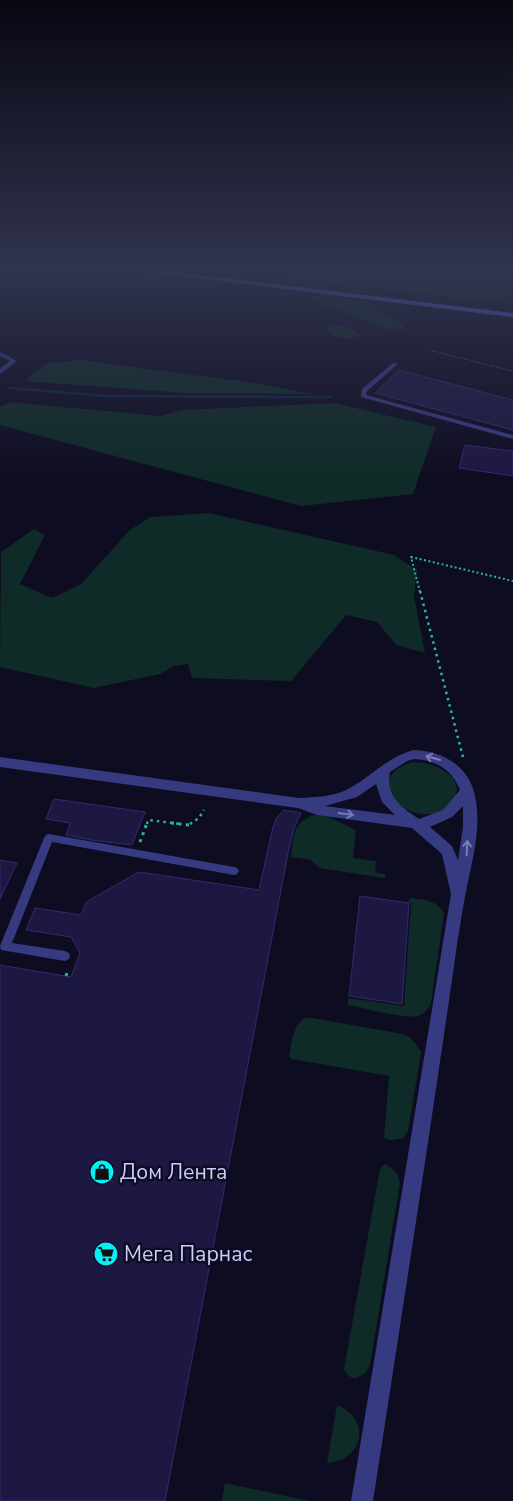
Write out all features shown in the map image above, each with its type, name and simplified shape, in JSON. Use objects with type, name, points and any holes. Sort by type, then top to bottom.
[{"type":"street","points":[[299,803],[336,799],[355,792],[395,760],[409,755],[426,756],[441,760],[454,769],[464,784],[470,804],[466,862],[458,896],[362,1501]]},
{"type":"street","points":[[0,762],[299,803],[317,810],[419,824],[434,821],[450,813],[460,802],[464,784]]},
{"type":"street","points":[[385,768],[382,781],[383,792],[388,802],[419,824],[448,852],[458,896]]},
{"type":"lane","points":[[0,354],[14,361],[0,372]]},
{"type":"lane","points":[[396,364],[364,390],[363,396],[513,436]]},
{"type":"lane","points":[[65,956],[5,947],[49,838],[234,871]]},
{"type":"path","points":[[429,350],[513,371]]},
{"type":"path","points":[[464,784],[464,763],[411,557],[513,582]]},
{"type":"path","points":[[136,853],[148,820],[189,825],[200,818],[204,810]]},
{"type":"green space","points":[[80,360],[255,383],[313,394],[185,393],[24,381],[47,363]]},
{"type":"green space","points":[[9,402],[161,416],[182,410],[334,403],[436,427],[413,494],[301,506],[0,425],[0,407]]},
{"type":"green space","points":[[209,513],[394,555],[417,570],[414,596],[425,653],[396,645],[377,622],[346,615],[291,681],[192,678],[188,664],[174,666],[160,674],[94,688],[0,667],[1,552],[34,529],[45,535],[20,584],[52,598],[81,584],[130,530],[150,517]]},
{"type":"green space","points":[[414,762],[439,768],[453,778],[456,792],[450,804],[442,811],[427,814],[414,812],[402,806],[393,798],[389,788],[390,778],[398,769]]},
{"type":"green space","points":[[313,815],[327,816],[356,830],[353,858],[376,861],[375,873],[385,874],[385,878],[319,868],[311,860],[291,857],[295,832],[301,823]]},
{"type":"green space","points":[[411,898],[434,903],[444,913],[429,1007],[424,1013],[412,1017],[348,1005],[348,998],[404,1006],[411,903],[407,902]]},
{"type":"green space","points":[[304,1018],[403,1034],[415,1043],[421,1052],[408,1131],[403,1138],[391,1140],[384,1138],[389,1076],[292,1059],[289,1056],[295,1030]]},
{"type":"green space","points":[[386,1164],[397,1173],[400,1183],[370,1365],[365,1373],[354,1379],[346,1374],[344,1369],[380,1169]]},
{"type":"green space","points":[[337,1405],[348,1411],[355,1419],[359,1428],[359,1438],[356,1447],[349,1454],[340,1460],[327,1463]]},
{"type":"green space","points":[[225,1483],[309,1501],[222,1501]]},
{"type":"building","points":[[399,370],[513,400],[513,430],[375,393]]},
{"type":"building","points":[[465,445],[513,451],[513,476],[459,468]]},
{"type":"building","points":[[54,799],[145,812],[132,845],[91,840],[66,835],[70,823],[46,819]]},
{"type":"building","name":"Мега Парнас","points":[[284,810],[301,813],[294,828],[289,848],[165,1501],[0,1501],[0,965],[71,977],[80,953],[71,937],[26,930],[35,908],[81,915],[86,902],[139,872],[259,890],[273,827],[277,817]]},
{"type":"building","points":[[0,860],[17,863],[0,899]]},
{"type":"building","points":[[360,896],[409,903],[402,1004],[349,996]]},
{"type":"waterway","points":[[10,388],[104,396],[332,397]]},
{"type":"place","name":"Дом Лента","points":[[102,1172]]},
{"type":"place","name":"Мега Парнас","points":[[106,1254]]}]
